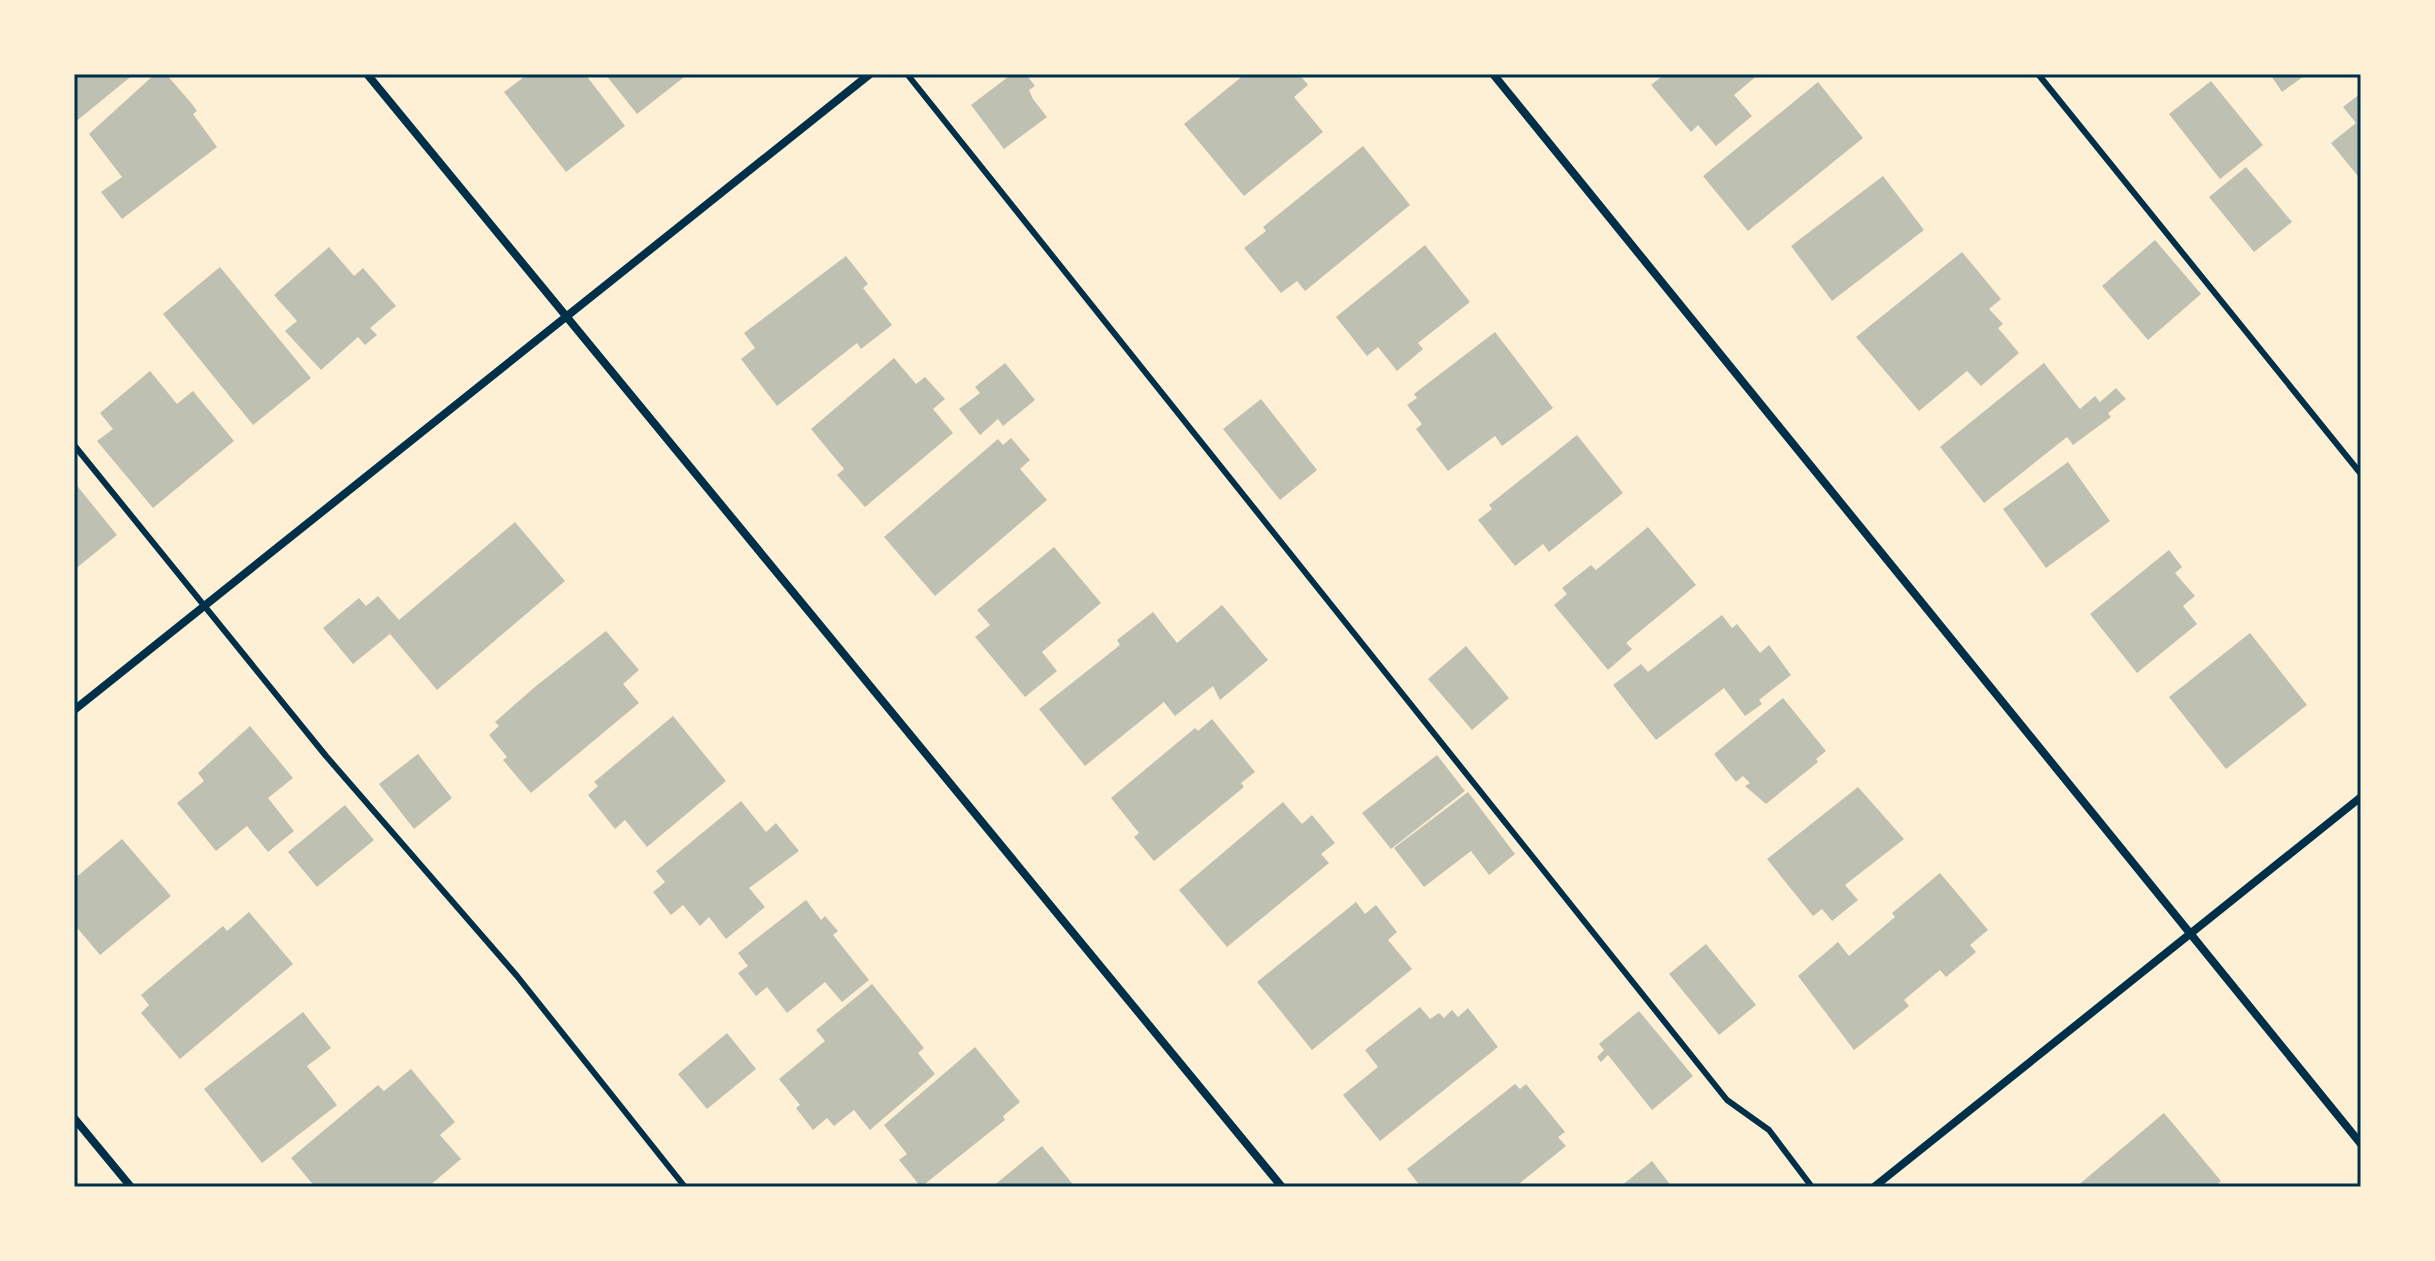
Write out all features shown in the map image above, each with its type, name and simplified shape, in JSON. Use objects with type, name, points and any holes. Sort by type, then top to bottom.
[{"type":"street","points":[[367,74],[1282,1187]]},
{"type":"street","points":[[74,710],[870,74]]},
{"type":"street","points":[[1493,74],[2361,1144]]},
{"type":"street","points":[[1874,1187],[2361,797]]},
{"type":"street","points":[[74,1118],[131,1187]]},
{"type":"lane","points":[[907,74],[1727,1100],[1769,1130],[1812,1187]]},
{"type":"lane","points":[[2038,74],[2361,474]]},
{"type":"lane","points":[[74,445],[206,604],[326,756],[517,976],[685,1187]]},
{"type":"building","points":[[74,74],[134,74],[74,123]]},
{"type":"building","points":[[155,74],[166,74],[192,104],[197,111],[193,114],[217,147],[122,219],[101,192],[122,177],[89,134]]},
{"type":"building","points":[[528,74],[585,74],[625,126],[566,172],[504,92]]},
{"type":"building","points":[[605,74],[688,74],[637,114]]},
{"type":"building","points":[[1012,74],[1026,74],[1035,86],[1029,90],[1033,99],[1047,117],[1004,149],[971,105]]},
{"type":"building","points":[[1245,74],[1299,74],[1308,85],[1294,97],[1323,132],[1244,196],[1184,124]]},
{"type":"building","points":[[1665,74],[1759,74],[1734,95],[1752,116],[1716,146],[1698,125],[1691,132],[1651,85]]},
{"type":"building","points":[[2270,74],[2307,74],[2282,92]]},
{"type":"building","points":[[2211,81],[2263,145],[2220,179],[2169,114]]},
{"type":"building","points":[[1818,82],[1863,138],[1748,231],[1703,176]]},
{"type":"building","points":[[2361,93],[2361,180],[2331,143],[2356,123],[2343,107]]},
{"type":"building","points":[[1363,146],[1410,205],[1305,291],[1297,281],[1281,293],[1244,248],[1266,231],[1263,227]]},
{"type":"building","points":[[2246,167],[2292,222],[2254,252],[2209,197]]},
{"type":"building","points":[[1883,176],[1924,230],[1832,301],[1791,246]]},
{"type":"building","points":[[2155,240],[2201,294],[2148,340],[2102,286]]},
{"type":"building","points":[[1425,245],[1470,302],[1418,343],[1423,349],[1397,371],[1378,347],[1367,356],[1336,317]]},
{"type":"building","points":[[329,247],[354,276],[363,268],[396,306],[370,328],[377,335],[365,345],[358,337],[321,370],[285,331],[297,321],[274,295]]},
{"type":"building","points":[[1962,252],[2001,299],[1989,309],[2003,324],[1998,328],[2019,353],[1981,386],[1967,371],[1919,411],[1856,337]]},
{"type":"building","points":[[846,256],[868,284],[863,288],[892,325],[861,349],[857,343],[777,406],[741,359],[755,348],[744,333]]},
{"type":"building","points":[[220,267],[311,378],[253,425],[163,314]]},
{"type":"building","points":[[1495,332],[1553,408],[1502,446],[1495,436],[1448,471],[1416,429],[1422,424],[1407,405],[1417,398],[1414,394]]},
{"type":"building","points":[[894,358],[916,384],[925,377],[945,399],[933,409],[953,433],[865,507],[837,475],[844,469],[811,429]]},
{"type":"building","points":[[1005,363],[1035,400],[1003,426],[998,419],[980,435],[959,409],[980,393],[975,387]]},
{"type":"building","points":[[2044,363],[2080,409],[2095,396],[2100,402],[2116,388],[2126,399],[2108,413],[2111,417],[2073,445],[2067,437],[1984,503],[1940,447]]},
{"type":"building","points":[[150,371],[177,404],[193,391],[234,441],[153,508],[97,441],[113,429],[100,413]]},
{"type":"building","points":[[1261,399],[1317,470],[1280,500],[1223,429]]},
{"type":"building","points":[[1577,435],[1623,493],[1549,552],[1543,544],[1515,566],[1478,520],[1492,509],[1489,505]]},
{"type":"building","points":[[1011,438],[1030,460],[1020,469],[1047,500],[935,596],[884,537],[998,439],[1003,445]]},
{"type":"building","points":[[2068,462],[2110,521],[2046,568],[2003,509]]},
{"type":"building","points":[[74,482],[117,535],[74,570]]},
{"type":"building","points":[[515,522],[565,581],[437,690],[390,634],[353,664],[323,628],[359,598],[366,606],[378,596],[399,620]]},
{"type":"building","points":[[1648,527],[1696,585],[1626,643],[1632,649],[1608,670],[1554,605],[1567,594],[1562,588],[1591,565],[1596,570]]},
{"type":"building","points":[[1054,547],[1101,603],[1042,652],[1057,671],[1025,697],[975,637],[990,625],[977,610]]},
{"type":"building","points":[[2169,550],[2182,567],[2175,573],[2195,596],[2183,606],[2197,624],[2137,673],[2090,614]]},
{"type":"building","points":[[1222,605],[1268,660],[1220,700],[1213,686],[1175,716],[1164,702],[1085,766],[1039,709],[1120,645],[1117,640],[1153,612],[1177,643]]},
{"type":"building","points":[[1722,615],[1732,628],[1737,624],[1760,653],[1769,645],[1791,675],[1759,700],[1762,704],[1745,716],[1724,688],[1656,740],[1613,685],[1641,664],[1648,672]]},
{"type":"building","points":[[606,631],[639,670],[623,684],[639,703],[531,793],[503,760],[507,757],[489,735],[499,726],[495,722]]},
{"type":"building","points":[[2250,633],[2307,705],[2226,769],[2169,697]]},
{"type":"building","points":[[1466,646],[1509,698],[1472,730],[1428,679]]},
{"type":"building","points":[[1783,698],[1826,751],[1816,759],[1818,762],[1766,804],[1745,786],[1750,783],[1743,776],[1736,782],[1714,754]]},
{"type":"building","points":[[673,716],[726,781],[647,847],[625,820],[615,829],[588,795],[598,786],[594,782]]},
{"type":"building","points":[[1212,719],[1255,772],[1241,783],[1244,787],[1154,861],[1134,837],[1139,833],[1111,798],[1195,728],[1198,731]]},
{"type":"building","points":[[250,726],[293,778],[268,798],[294,831],[268,852],[247,826],[216,851],[177,803],[204,781],[198,773]]},
{"type":"building","points":[[418,754],[452,798],[414,829],[379,784]]},
{"type":"building","points":[[1437,755],[1465,791],[1391,849],[1362,813]]},
{"type":"building","points":[[1858,787],[1904,839],[1845,885],[1858,900],[1832,921],[1822,909],[1813,916],[1767,859]]},
{"type":"building","points":[[1468,792],[1515,854],[1489,875],[1471,851],[1424,887],[1394,848]]},
{"type":"building","points":[[741,801],[766,832],[776,823],[799,851],[749,888],[765,907],[726,939],[709,917],[700,926],[683,905],[671,915],[653,892],[665,882],[656,871]]},
{"type":"building","points":[[1283,802],[1302,824],[1312,815],[1335,843],[1321,854],[1329,863],[1227,947],[1179,890]]},
{"type":"building","points":[[345,805],[374,840],[317,887],[288,852]]},
{"type":"building","points":[[122,839],[171,896],[100,955],[74,924],[74,879]]},
{"type":"building","points":[[1940,873],[1988,930],[1970,945],[1976,952],[1946,977],[1940,970],[1904,1000],[1909,1006],[1854,1050],[1798,976],[1838,942],[1849,956],[1895,917],[1892,913]]},
{"type":"building","points":[[806,900],[821,920],[825,916],[838,931],[833,935],[869,980],[842,1002],[825,982],[787,1013],[767,987],[756,996],[738,973],[748,966],[738,953]]},
{"type":"building","points":[[1356,902],[1365,914],[1376,905],[1397,932],[1388,940],[1412,969],[1312,1050],[1257,982]]},
{"type":"building","points":[[249,912],[293,964],[180,1059],[141,1013],[149,1005],[141,995],[223,926],[227,931]]},
{"type":"building","points":[[1706,944],[1756,1005],[1719,1035],[1669,974]]},
{"type":"building","points":[[872,984],[924,1048],[918,1053],[935,1074],[870,1130],[854,1110],[834,1126],[827,1118],[813,1130],[796,1108],[800,1105],[779,1079],[825,1041],[816,1030]]},
{"type":"building","points":[[1420,1007],[1430,1019],[1439,1013],[1444,1018],[1452,1010],[1458,1017],[1468,1008],[1498,1047],[1380,1141],[1343,1095],[1378,1067],[1365,1050]]},
{"type":"building","points":[[1639,1011],[1693,1076],[1652,1110],[1608,1055],[1601,1062],[1597,1057],[1604,1050],[1599,1044]]},
{"type":"building","points":[[303,1012],[331,1048],[307,1066],[337,1105],[262,1163],[204,1089]]},
{"type":"building","points":[[727,1033],[756,1069],[707,1109],[678,1074]]},
{"type":"building","points":[[975,1047],[1020,1102],[1003,1116],[1005,1120],[921,1187],[899,1160],[907,1154],[884,1125]]},
{"type":"building","points":[[411,1069],[455,1122],[440,1135],[461,1159],[428,1187],[315,1187],[291,1158],[378,1085],[384,1091]]},
{"type":"building","points":[[1515,1084],[1520,1089],[1526,1084],[1565,1132],[1558,1137],[1566,1146],[1515,1187],[1421,1187],[1407,1169]]},
{"type":"building","points":[[2164,1113],[2221,1181],[2214,1187],[2076,1187]]},
{"type":"building","points":[[1042,1146],[1075,1187],[992,1187]]},
{"type":"building","points":[[1652,1161],[1672,1187],[1620,1187]]}]
